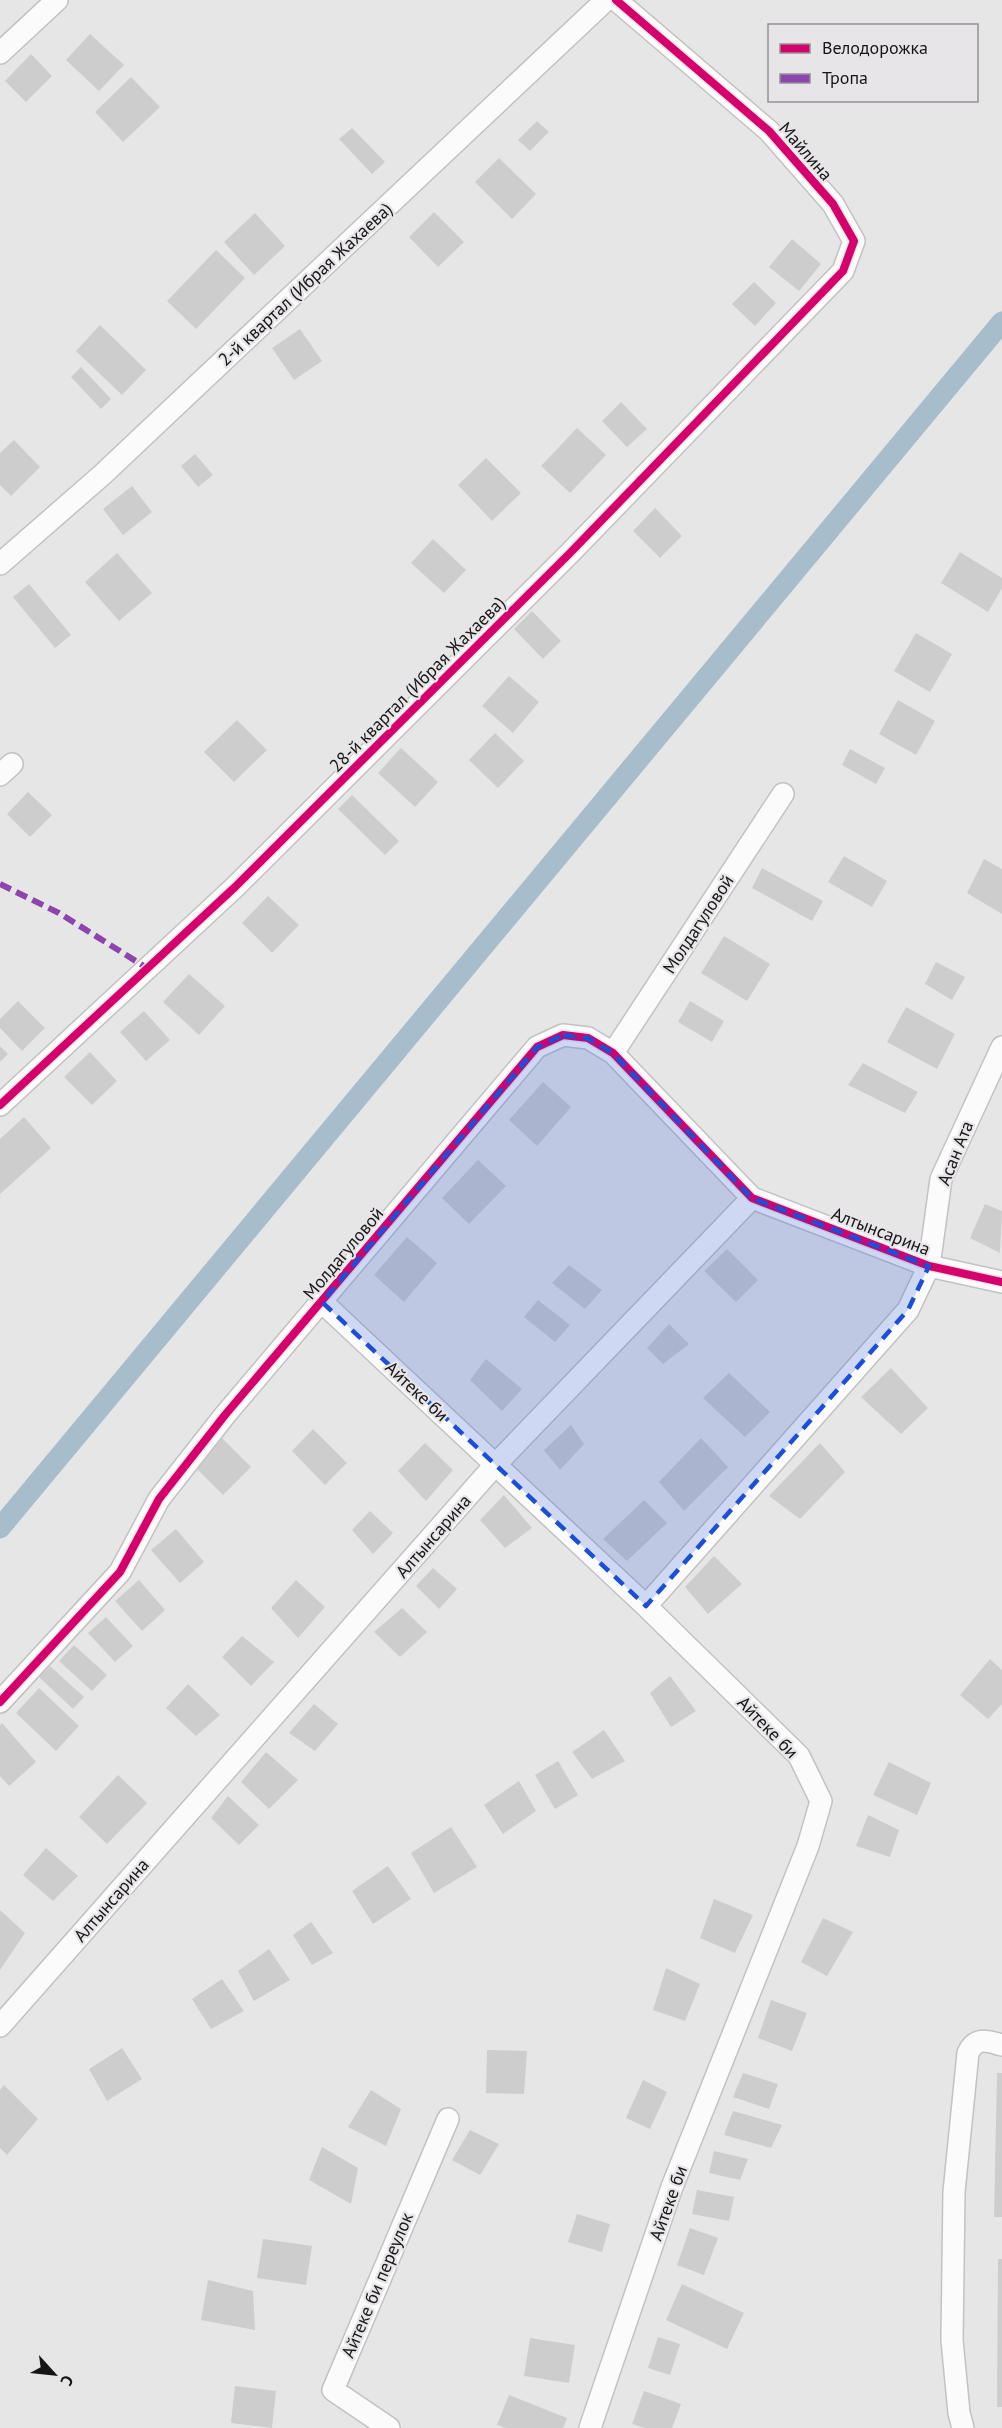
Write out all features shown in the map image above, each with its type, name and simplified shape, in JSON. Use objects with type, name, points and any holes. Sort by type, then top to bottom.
[{"type":"street","points":[[0,53],[57,0]]},
{"type":"street","name":"2-й квартал (Ибрая Жахаева)","points":[[0,564],[102,475],[606,0]]},
{"type":"street","name":"Майлина","points":[[616,0],[769,130],[832,204],[854,241],[843,271]]},
{"type":"street","name":"28-й квартал (Ибрая Жахаева)","points":[[0,1105],[235,887],[570,553],[843,271]]},
{"type":"street","name":"Молдагуловой","points":[[613,1053],[783,794]]},
{"type":"street","name":"Молдагуловой","points":[[0,1702],[120,1572],[159,1498],[225,1415],[537,1047],[563,1035],[588,1038],[613,1053],[752,1198]]},
{"type":"street","name":"Асан Ата","points":[[929,1266],[941,1179],[1002,1047]]},
{"type":"street","name":"Алтынсарина","points":[[0,2026],[495,1465],[752,1198],[929,1266],[1002,1282]]},
{"type":"street","name":"Алтынсарина","points":[[646,1606],[908,1310],[929,1266]]},
{"type":"street","name":"Айтеке би","points":[[322,1302],[646,1606],[799,1756],[821,1801],[808,1846],[672,2187],[590,2428]]},
{"type":"street","points":[[963,2428],[959,2413],[952,2340],[954,2192],[968,2053],[972,2045],[978,2041],[1002,2045]]},
{"type":"street","name":"Айтеке би переулок","points":[[389,2428],[333,2390],[448,2119]]},
{"type":"highlighted area","points":[[563,1035],[588,1038],[613,1053],[752,1198],[929,1266],[908,1310],[646,1606],[322,1302],[537,1047]]},
{"type":"building","points":[[90,34],[124,65],[99,91],[66,60]]},
{"type":"building","points":[[31,54],[52,76],[26,102],[5,81]]},
{"type":"building","points":[[131,77],[160,107],[123,142],[95,112]]},
{"type":"building","points":[[537,121],[549,132],[530,151],[518,140]]},
{"type":"building","points":[[352,128],[385,162],[372,174],[339,139]]},
{"type":"building","points":[[499,158],[536,194],[512,219],[475,182]]},
{"type":"building","points":[[434,212],[464,242],[438,267],[409,237]]},
{"type":"building","points":[[255,213],[285,246],[254,275],[224,242]]},
{"type":"building","points":[[792,239],[821,264],[799,291],[769,267]]},
{"type":"building","points":[[216,250],[245,278],[196,329],[167,301]]},
{"type":"building","points":[[754,282],[776,303],[755,326],[732,304]]},
{"type":"building","points":[[100,325],[146,370],[122,395],[76,351]]},
{"type":"building","points":[[300,329],[322,361],[294,380],[272,348]]},
{"type":"building","points":[[81,367],[111,399],[101,409],[71,377]]},
{"type":"building","points":[[621,402],[647,429],[627,447],[602,421]]},
{"type":"building","points":[[577,428],[606,455],[570,493],[541,466]]},
{"type":"building","points":[[14,440],[40,467],[11,496],[0,485],[0,453]]},
{"type":"building","points":[[195,454],[213,475],[198,487],[181,466]]},
{"type":"building","points":[[486,458],[521,493],[492,521],[458,485]]},
{"type":"building","points":[[132,486],[152,512],[123,535],[103,509]]},
{"type":"building","points":[[655,508],[682,536],[660,558],[633,531]]},
{"type":"building","points":[[433,539],[466,570],[444,593],[411,563]]},
{"type":"building","points":[[960,552],[1002,578],[1002,588],[988,612],[941,583]]},
{"type":"building","points":[[117,553],[152,593],[119,621],[85,582]]},
{"type":"building","points":[[29,584],[71,635],[55,648],[13,597]]},
{"type":"building","points":[[532,611],[561,641],[543,659],[514,629]]},
{"type":"building","points":[[916,633],[952,654],[930,692],[894,671]]},
{"type":"building","points":[[509,676],[539,702],[513,733],[482,706]]},
{"type":"building","points":[[898,700],[935,721],[916,755],[879,734]]},
{"type":"building","points":[[237,720],[267,750],[234,782],[204,752]]},
{"type":"building","points":[[495,733],[524,761],[498,788],[469,760]]},
{"type":"building","points":[[401,748],[438,782],[415,807],[378,773]]},
{"type":"building","points":[[850,749],[885,768],[876,784],[842,765]]},
{"type":"building","points":[[28,792],[52,815],[30,837],[7,814]]},
{"type":"building","points":[[352,795],[399,841],[385,855],[338,809]]},
{"type":"building","points":[[844,856],[887,881],[872,907],[828,882]]},
{"type":"building","points":[[984,859],[1002,869],[1002,914],[967,893]]},
{"type":"building","points":[[762,868],[823,901],[812,921],[752,888]]},
{"type":"building","points":[[268,896],[299,925],[272,953],[242,923]]},
{"type":"building","points":[[724,936],[770,964],[747,1001],[701,973]]},
{"type":"building","points":[[936,962],[965,977],[952,1000],[925,984]]},
{"type":"building","points":[[189,974],[225,1006],[199,1035],[163,1002]]},
{"type":"building","points":[[18,1001],[45,1028],[22,1051],[0,1028],[0,1019]]},
{"type":"building","points":[[690,1001],[724,1021],[712,1042],[678,1022]]},
{"type":"building","points":[[906,1007],[955,1034],[937,1069],[887,1042]]},
{"type":"building","points":[[144,1011],[170,1040],[146,1061],[120,1032]]},
{"type":"building","points":[[0,1046],[8,1054],[0,1062]]},
{"type":"building","points":[[90,1052],[117,1081],[92,1105],[64,1077]]},
{"type":"building","points":[[863,1063],[918,1092],[905,1113],[848,1085]]},
{"type":"building","points":[[543,1082],[571,1107],[537,1146],[509,1120]]},
{"type":"building","points":[[24,1117],[51,1148],[0,1194],[0,1139]]},
{"type":"building","points":[[478,1160],[506,1186],[469,1224],[442,1198]]},
{"type":"building","points":[[985,1204],[1002,1211],[1000,1253],[970,1238]]},
{"type":"building","points":[[407,1237],[437,1263],[404,1302],[374,1275]]},
{"type":"building","points":[[727,1249],[758,1280],[736,1302],[704,1271]]},
{"type":"building","points":[[569,1265],[602,1290],[585,1309],[552,1283]]},
{"type":"building","points":[[538,1300],[570,1325],[555,1342],[524,1317]]},
{"type":"building","points":[[669,1324],[689,1344],[663,1364],[647,1348]]},
{"type":"building","points":[[486,1359],[522,1389],[502,1411],[470,1380]]},
{"type":"building","points":[[891,1368],[928,1408],[901,1434],[861,1397]]},
{"type":"building","points":[[729,1373],[770,1412],[745,1437],[703,1398]]},
{"type":"building","points":[[571,1425],[584,1444],[560,1470],[544,1450]]},
{"type":"building","points":[[313,1429],[347,1463],[325,1485],[292,1451]]},
{"type":"building","points":[[222,1438],[251,1467],[223,1495],[194,1466]]},
{"type":"building","points":[[701,1438],[728,1467],[684,1511],[659,1482]]},
{"type":"building","points":[[425,1443],[453,1470],[426,1501],[398,1471]]},
{"type":"building","points":[[820,1443],[845,1472],[800,1519],[769,1496]]},
{"type":"building","points":[[504,1495],[532,1528],[505,1548],[480,1520]]},
{"type":"building","points":[[644,1500],[667,1523],[627,1561],[603,1539]]},
{"type":"building","points":[[370,1511],[393,1533],[373,1554],[352,1530]]},
{"type":"building","points":[[176,1529],[204,1562],[180,1583],[151,1550]]},
{"type":"building","points":[[714,1556],[742,1584],[708,1614],[685,1587]]},
{"type":"building","points":[[433,1568],[457,1589],[439,1609],[416,1586]]},
{"type":"building","points":[[139,1580],[165,1610],[142,1631],[115,1601]]},
{"type":"building","points":[[296,1580],[325,1607],[298,1638],[271,1608]]},
{"type":"building","points":[[402,1608],[427,1632],[400,1657],[374,1632]]},
{"type":"building","points":[[106,1617],[133,1646],[115,1662],[88,1633]]},
{"type":"building","points":[[242,1636],[274,1662],[251,1686],[222,1657]]},
{"type":"building","points":[[74,1645],[107,1675],[92,1691],[59,1661]]},
{"type":"building","points":[[990,1659],[1002,1670],[1002,1704],[988,1719],[960,1695]]},
{"type":"building","points":[[50,1666],[84,1697],[73,1709],[39,1677]]},
{"type":"building","points":[[670,1676],[696,1711],[671,1727],[650,1693]]},
{"type":"building","points":[[188,1684],[220,1715],[196,1736],[166,1708]]},
{"type":"building","points":[[39,1688],[79,1726],[56,1751],[16,1713]]},
{"type":"building","points":[[314,1704],[338,1724],[315,1751],[289,1733]]},
{"type":"building","points":[[2,1723],[36,1762],[9,1786],[0,1776],[0,1725]]},
{"type":"building","points":[[604,1730],[625,1761],[592,1779],[572,1752]]},
{"type":"building","points":[[266,1752],[298,1780],[269,1809],[241,1782]]},
{"type":"building","points":[[558,1761],[578,1795],[555,1809],[535,1775]]},
{"type":"building","points":[[889,1762],[931,1783],[917,1815],[873,1795]]},
{"type":"building","points":[[118,1775],[147,1803],[107,1844],[79,1817]]},
{"type":"building","points":[[519,1781],[536,1811],[503,1834],[484,1805]]},
{"type":"building","points":[[228,1796],[259,1825],[239,1845],[211,1818]]},
{"type":"building","points":[[868,1815],[899,1830],[890,1857],[856,1846]]},
{"type":"building","points":[[451,1827],[477,1867],[434,1893],[411,1853]]},
{"type":"building","points":[[46,1848],[78,1876],[53,1901],[23,1875]]},
{"type":"building","points":[[388,1866],[411,1899],[373,1924],[352,1891]]},
{"type":"building","points":[[714,1899],[753,1915],[735,1953],[700,1938]]},
{"type":"building","points":[[0,1910],[25,1933],[0,1970]]},
{"type":"building","points":[[823,1918],[853,1932],[827,1976],[801,1962]]},
{"type":"building","points":[[311,1922],[333,1953],[312,1965],[293,1935]]},
{"type":"building","points":[[269,1949],[290,1980],[254,2001],[238,1971]]},
{"type":"building","points":[[666,1968],[700,1984],[685,2021],[653,2010]]},
{"type":"building","points":[[222,1979],[244,2011],[211,2029],[192,1999]]},
{"type":"building","points":[[771,2000],[807,2013],[792,2051],[758,2038]]},
{"type":"building","points":[[122,2048],[142,2079],[107,2101],[89,2069]]},
{"type":"building","points":[[487,2050],[527,2051],[524,2094],[486,2093]]},
{"type":"building","points":[[743,2073],[778,2084],[769,2109],[733,2097]]},
{"type":"building","points":[[997,2073],[1002,2073],[1002,2217],[994,2217]]},
{"type":"building","points":[[643,2080],[667,2092],[650,2129],[626,2118]]},
{"type":"building","points":[[4,2085],[38,2119],[7,2155],[0,2148],[0,2090]]},
{"type":"building","points":[[371,2090],[401,2109],[386,2146],[348,2127]]},
{"type":"building","points":[[733,2111],[782,2125],[771,2148],[724,2135]]},
{"type":"building","points":[[470,2130],[499,2144],[480,2175],[452,2160]]},
{"type":"building","points":[[322,2147],[358,2168],[351,2204],[309,2180]]},
{"type":"building","points":[[714,2151],[748,2159],[740,2180],[709,2173]]},
{"type":"building","points":[[697,2190],[734,2197],[729,2221],[692,2214]]},
{"type":"building","points":[[577,2214],[610,2224],[602,2252],[568,2242]]},
{"type":"building","points":[[690,2228],[718,2238],[704,2275],[677,2265]]},
{"type":"building","points":[[263,2239],[312,2246],[306,2285],[257,2278]]},
{"type":"building","points":[[998,2259],[1002,2259],[1002,2407],[997,2407]]},
{"type":"building","points":[[208,2280],[253,2291],[255,2330],[201,2320]]},
{"type":"building","points":[[682,2284],[744,2313],[727,2349],[666,2320]]},
{"type":"building","points":[[658,2337],[680,2344],[670,2375],[648,2368]]},
{"type":"building","points":[[530,2338],[575,2345],[569,2383],[524,2376]]},
{"type":"building","points":[[235,2386],[276,2391],[272,2428],[231,2423]]},
{"type":"building","points":[[644,2391],[681,2404],[672,2428],[645,2428],[632,2424]]},
{"type":"building","points":[[509,2395],[567,2418],[563,2428],[506,2428],[497,2425]]},
{"type":"waterway","points":[[0,1528],[1002,322]]},
{"type":"marked path","points":[[0,884],[59,913],[147,968]]},
{"type":"cycle path","points":[[0,1105],[235,887],[570,553],[843,271],[854,241],[833,204],[769,131],[616,0]]},
{"type":"cycle path","points":[[0,1702],[120,1572],[159,1499],[225,1415],[537,1047],[563,1035],[588,1038],[613,1053],[752,1198],[929,1266],[1002,1282]]}]
